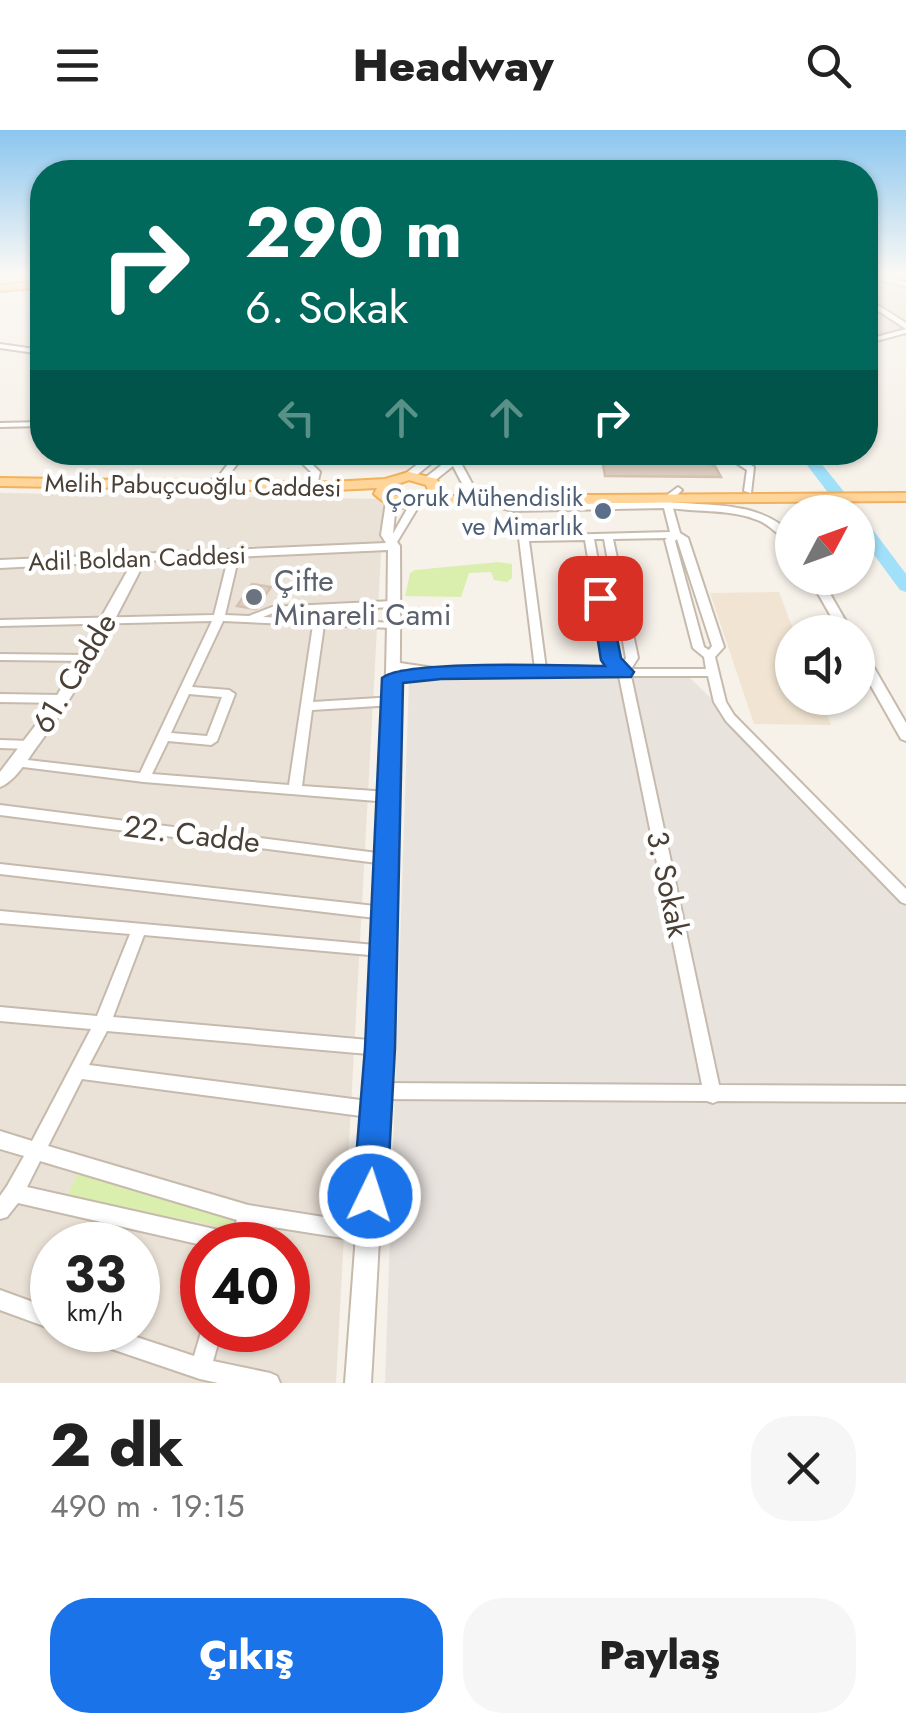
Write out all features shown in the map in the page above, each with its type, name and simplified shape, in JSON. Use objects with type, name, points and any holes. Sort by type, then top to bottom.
[{"type":"main road","points":[[387,494],[409,476],[471,494]]},
{"type":"main road","points":[[423,502],[437,493],[432,482]]},
{"type":"main road","name":"Melih Pabuçcuoğlu Caddesi","points":[[0,486],[313,488],[387,494]]},
{"type":"main road","name":"Melih Pabuçcuoğlu Caddesi","points":[[0,486],[387,494]]},
{"type":"main road","points":[[671,498],[748,491],[770,495]]},
{"type":"main road","points":[[387,494],[423,502],[471,494],[671,498],[904,492]]},
{"type":"street","points":[[3,348],[30,351]]},
{"type":"street","points":[[0,425],[30,424]]},
{"type":"street","points":[[207,486],[222,478],[232,465]]},
{"type":"street","points":[[308,465],[316,472],[313,488]]},
{"type":"street","points":[[409,476],[423,465]]},
{"type":"street","points":[[432,482],[445,465]]},
{"type":"street","points":[[456,465],[471,494]]},
{"type":"street","points":[[743,465],[751,470],[748,491]]},
{"type":"street","points":[[387,494],[388,535],[394,543]]},
{"type":"street","points":[[676,535],[671,498],[763,518],[775,525]]},
{"type":"street","points":[[358,1383],[380,1048],[394,701],[394,543],[403,518],[423,502]]},
{"type":"street","points":[[541,672],[524,538],[676,535]]},
{"type":"street","points":[[676,535],[670,540],[700,648],[709,656],[720,702],[730,718],[906,898]]},
{"type":"street","name":"3. Sokak","points":[[608,536],[632,658],[624,672]]},
{"type":"street","name":"3. Sokak","points":[[589,537],[611,660],[624,672],[713,1095]]},
{"type":"street","name":"Adil Boldan Caddesi","points":[[0,564],[394,543]]},
{"type":"street","points":[[144,778],[219,618],[234,554]]},
{"type":"street","name":"61. Cadde","points":[[0,782],[19,762],[89,658],[141,558]]},
{"type":"street","points":[[247,619],[272,610],[392,604]]},
{"type":"street","points":[[0,623],[219,618],[392,625]]},
{"type":"street","points":[[295,788],[319,622]]},
{"type":"street","points":[[0,657],[89,658]]},
{"type":"street","points":[[393,671],[714,672]]},
{"type":"street","points":[[875,682],[906,736]]},
{"type":"street","points":[[163,736],[212,741],[230,694],[184,690]]},
{"type":"street","points":[[0,698],[62,699]]},
{"type":"street","points":[[307,706],[394,701]]},
{"type":"street","points":[[0,744],[31,745]]},
{"type":"street","points":[[19,762],[144,778],[389,797]]},
{"type":"street","name":"22. Cadde","points":[[0,810],[385,859]]},
{"type":"street","points":[[0,870],[384,913]]},
{"type":"street","points":[[0,917],[381,950]]},
{"type":"street","points":[[0,1210],[14,1194],[102,1024],[139,929]]},
{"type":"street","points":[[0,1014],[380,1048]]},
{"type":"street","points":[[78,1070],[377,1100],[906,1094]]},
{"type":"street","points":[[0,1140],[248,1214],[368,1233]]},
{"type":"street","points":[[14,1194],[180,1232]]},
{"type":"street","points":[[245,1222],[248,1214]]},
{"type":"street","points":[[0,1300],[30,1311]]},
{"type":"street","points":[[150,1352],[200,1369],[270,1383]]},
{"type":"street","points":[[200,1369],[205,1352]]},
{"type":"shaded area","points":[[878,332],[906,332],[906,338],[902,333],[878,339]]},
{"type":"shaded area","points":[[0,493],[384,499],[336,1383],[0,1383]]},
{"type":"shaded area","points":[[710,593],[780,595],[788,615],[775,615],[775,715],[827,715],[831,725],[754,724]]},
{"type":"shaded area","points":[[688,676],[906,889],[906,1383],[385,1383],[409,680]]},
{"type":"green space","points":[[512,564],[512,578],[507,582],[494,580],[491,572],[469,573],[461,597],[405,596],[410,573],[415,570]]},
{"type":"green space","points":[[78,1173],[237,1222],[197,1222],[67,1197]]},
{"type":"building","points":[[603,465],[712,465],[721,477],[605,476]]},
{"type":"building","name":"Çifte Minareli Cami","points":[[252,584],[271,587],[256,609],[237,606]]},
{"type":"waterway","points":[[814,465],[838,495]]},
{"type":"waterway","points":[[875,545],[906,586]]},
{"type":"place","name":"Çoruk Mühendislik ve Mimarlık","points":[[603,511]]},
{"type":"place","name":"Çifte Minareli Cami","points":[[254,597]]},
{"type":"route","points":[[370,1196],[380,1048],[393,678],[441,672],[624,672],[611,660],[600,598]]}]
